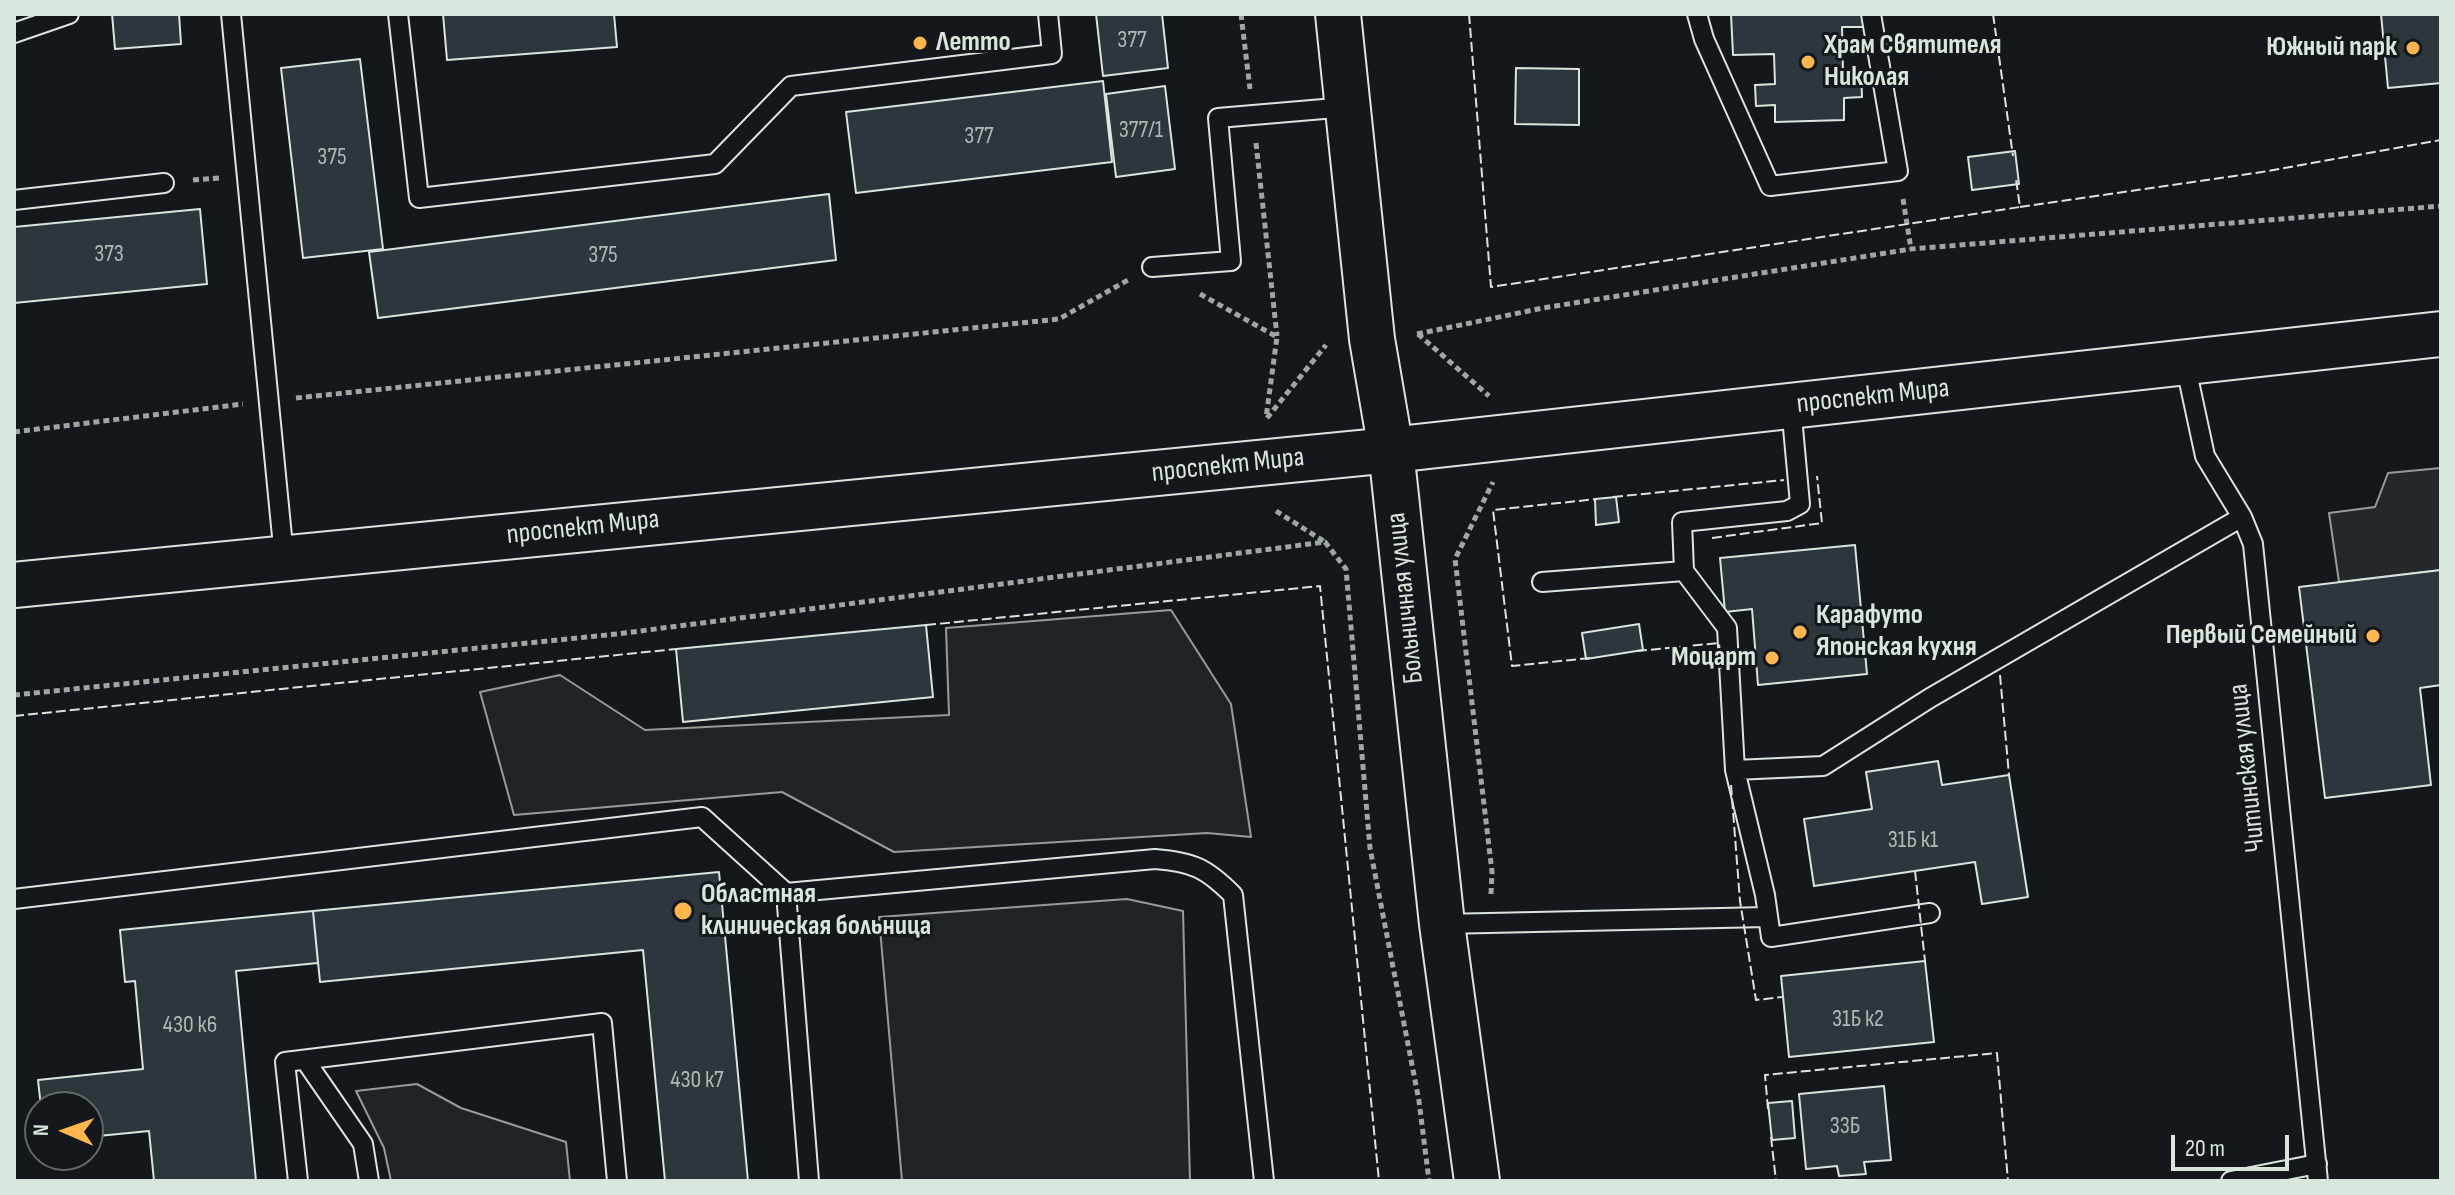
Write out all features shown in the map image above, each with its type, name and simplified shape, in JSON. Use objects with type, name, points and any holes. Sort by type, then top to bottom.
[{"type":"main road","name":"Больничная улица","points":[[1338,14],[1372,339],[1391,450],[1442,924],[1477,1181]]},
{"type":"main road","name":"проспект Мира","points":[[14,585],[1391,450],[2441,334]]},
{"type":"lane","points":[[14,33],[69,14]]},
{"type":"lane","points":[[231,14],[284,557]]},
{"type":"lane","points":[[398,14],[419,198],[715,164],[791,86],[1052,54],[1048,14]]},
{"type":"lane","points":[[1697,14],[1704,39],[1770,186],[1898,171],[1871,14]]},
{"type":"lane","points":[[1152,267],[1231,261],[1218,118],[1350,106]]},
{"type":"lane","points":[[14,200],[164,183]]},
{"type":"lane","name":"Читинская улица","points":[[2185,363],[2205,456],[2242,517],[2253,544],[2318,1173]]},
{"type":"lane","points":[[1791,406],[1800,504],[1787,511],[1682,522],[1684,571],[1727,628],[1735,770],[1771,937],[1930,913]]},
{"type":"lane","points":[[1735,770],[1823,766],[1930,698],[2242,517]]},
{"type":"lane","points":[[1542,582],[1684,571]]},
{"type":"lane","points":[[14,899],[702,817],[786,893],[809,1181]]},
{"type":"lane","points":[[786,893],[1155,859],[1185,862],[1210,872],[1233,895],[1264,1181]]},
{"type":"lane","points":[[1442,924],[1767,917]]},
{"type":"lane","points":[[298,1181],[285,1062],[602,1023],[617,1181]]},
{"type":"lane","points":[[305,1060],[363,1144],[369,1181]]},
{"type":"lane","points":[[2231,1181],[2318,1173]]},
{"type":"path","points":[[1241,14],[1277,337],[1266,418],[1326,345]]},
{"type":"path","points":[[1898,171],[1911,249]]},
{"type":"path","points":[[164,183],[248,175]]},
{"type":"path","points":[[1489,396],[1417,334],[1543,308],[1911,249],[2441,206]]},
{"type":"path","points":[[14,432],[270,401],[1059,319],[1152,267],[1277,337]]},
{"type":"path","points":[[1491,923],[1492,872],[1455,559],[1493,482]]},
{"type":"path","points":[[1276,511],[1325,542],[1346,569],[1370,848],[1419,1101],[1429,1181]]},
{"type":"path","points":[[14,695],[617,634],[1325,542]]},
{"type":"shaded area","points":[[2441,468],[2441,570],[2339,582],[2329,513],[2375,507],[2388,473]]},
{"type":"shaded area","points":[[1171,610],[1231,704],[1251,837],[1207,833],[894,852],[782,792],[514,815],[480,692],[560,675],[645,730],[949,715],[946,628]]},
{"type":"shaded area","points":[[1127,899],[1183,911],[1190,1181],[902,1181],[879,917]]},
{"type":"shaded area","points":[[417,1084],[461,1108],[566,1142],[570,1181],[391,1181],[384,1148],[356,1091]]},
{"type":"building","points":[[112,14],[179,14],[181,44],[115,49]]},
{"type":"building","points":[[443,14],[614,14],[617,47],[447,60]]},
{"type":"building","points":[[1096,14],[1162,14],[1168,68],[1103,76]]},
{"type":"building","name":"Храм Святителя Николая","points":[[1731,14],[1863,14],[1863,27],[1842,27],[1843,70],[1861,70],[1862,97],[1844,98],[1844,120],[1775,122],[1775,105],[1756,106],[1755,85],[1775,84],[1774,54],[1733,55]]},
{"type":"building","name":"Южный парк","points":[[2381,14],[2441,14],[2441,83],[2388,88]]},
{"type":"building","points":[[360,59],[383,249],[303,258],[281,68]]},
{"type":"building","points":[[1516,68],[1579,69],[1579,125],[1515,124]]},
{"type":"building","points":[[1103,81],[1112,162],[856,193],[846,112]]},
{"type":"building","points":[[1165,86],[1175,169],[1116,177],[1106,94]]},
{"type":"building","points":[[2015,151],[2019,184],[1972,190],[1968,157]]},
{"type":"building","points":[[829,194],[836,260],[378,318],[369,252]]},
{"type":"building","points":[[200,209],[207,284],[14,303],[14,227]]},
{"type":"building","points":[[1616,497],[1619,522],[1596,525],[1595,499]]},
{"type":"building","points":[[1855,545],[1867,674],[1758,685],[1752,609],[1725,612],[1720,558]]},
{"type":"building","name":"Первый Семейный","points":[[2441,570],[2441,685],[2420,688],[2431,785],[2325,798],[2299,587]]},
{"type":"building","points":[[1639,624],[1643,650],[1586,659],[1582,633]]},
{"type":"building","points":[[926,625],[933,697],[683,722],[676,649]]},
{"type":"building","points":[[1938,761],[1942,785],[2009,775],[2028,897],[1982,904],[1975,862],[1814,886],[1804,819],[1872,809],[1866,772]]},
{"type":"building","points":[[719,872],[748,1181],[665,1181],[643,950],[320,982],[313,911]]},
{"type":"building","points":[[313,911],[318,963],[236,971],[256,1181],[154,1181],[149,1131],[104,1135],[104,1091],[39,1091],[38,1080],[143,1069],[135,981],[125,982],[120,930]]},
{"type":"building","points":[[1925,961],[1934,1042],[1789,1057],[1781,976]]},
{"type":"building","points":[[1884,1086],[1891,1160],[1864,1162],[1866,1174],[1839,1176],[1837,1166],[1806,1169],[1799,1094]]},
{"type":"building","points":[[1792,1101],[1795,1138],[1772,1140],[1768,1103]]},
{"type":"fence","points":[[1469,14],[1491,287],[2020,207],[2016,179]]},
{"type":"fence","points":[[1993,14],[2013,156]]},
{"type":"fence","points":[[2020,207],[2262,172],[2441,140]]},
{"type":"fence","points":[[1712,538],[1822,523],[1817,476]]},
{"type":"fence","points":[[1613,497],[1784,480]]},
{"type":"fence","points":[[1590,658],[1512,666],[1493,510],[1597,499]]},
{"type":"fence","points":[[926,625],[1320,586],[1379,1181]]},
{"type":"fence","points":[[1637,651],[1719,643],[1721,669]]},
{"type":"fence","points":[[14,716],[676,649]]},
{"type":"fence","points":[[2000,675],[2009,775]]},
{"type":"fence","points":[[1731,785],[1740,901],[1756,1000],[1782,997]]},
{"type":"fence","points":[[1915,871],[1925,961]]},
{"type":"fence","points":[[1768,1109],[1765,1075],[1997,1053],[2008,1181]]},
{"type":"fence","points":[[1771,1137],[1776,1181]]},
{"type":"place","name":"Летто","points":[[920,43]]},
{"type":"place","name":"Южный парк","points":[[2413,48]]},
{"type":"place","name":"Храм Святителя Николая","points":[[1808,62]]},
{"type":"place","name":"Карафуто Японская кухня","points":[[1800,632]]},
{"type":"place","name":"Первый Семейный","points":[[2373,636]]},
{"type":"place","name":"Моцарт","points":[[1772,658]]},
{"type":"place","name":"Областная клиническая больница","points":[[683,911]]}]
